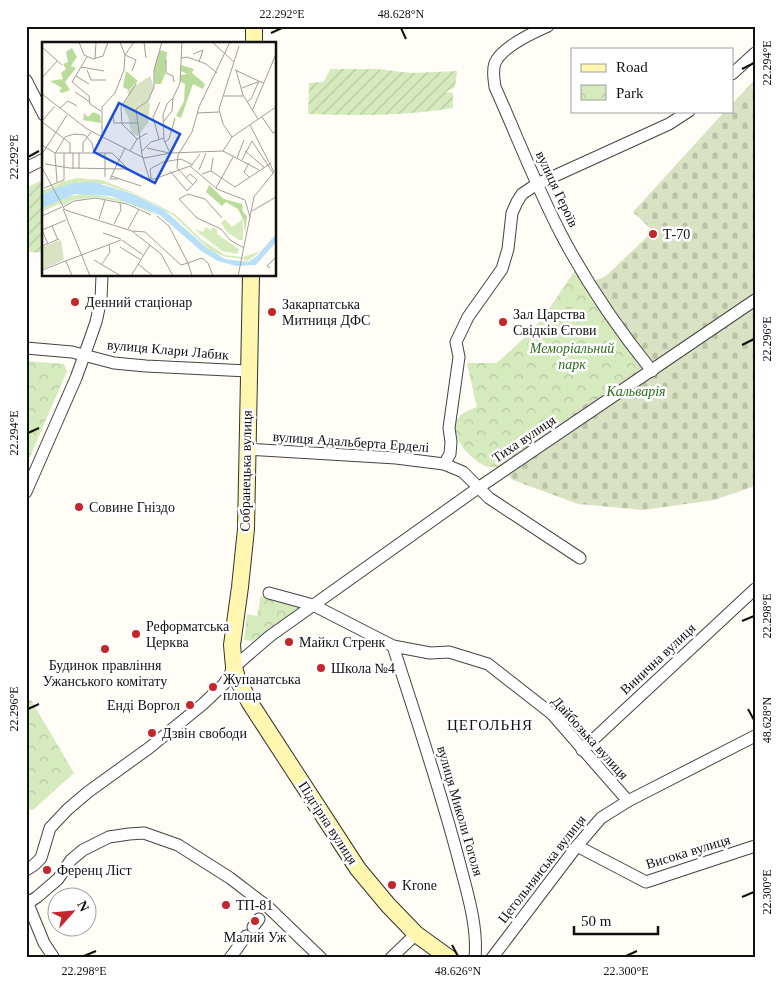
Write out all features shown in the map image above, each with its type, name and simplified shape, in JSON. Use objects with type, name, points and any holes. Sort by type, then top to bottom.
[{"type":"main road","points":[[254,26],[254,42]]},
{"type":"main road","name":"Собранецька вулиця","points":[[234,667],[232,645],[246,529],[251,276]]},
{"type":"main road","name":"Підгірна вулиця","points":[[234,667],[237,678],[250,703],[358,869],[388,905],[416,934],[449,958]]},
{"type":"street","name":"вулиця Героїв","points":[[548,26],[530,34],[504,52],[496,61],[492,74],[495,87],[561,235],[591,285],[633,348],[652,371]]},
{"type":"street","points":[[734,72],[753,57]]},
{"type":"street","points":[[26,80],[42,111]]},
{"type":"street","name":"вулиця Адальберта Ерделі","points":[[247,449],[386,457],[444,464],[450,454],[449,428],[459,357],[456,342],[468,317],[492,285],[504,264],[508,249],[512,213],[517,202],[529,188],[670,124],[688,112]]},
{"type":"street","points":[[26,168],[42,160]]},
{"type":"street","points":[[26,492],[85,355],[96,322],[102,276]]},
{"type":"street","name":"Тиха вулиця","points":[[313,605],[478,488],[755,300]]},
{"type":"street","name":"вулиця Клари Лабик","points":[[26,348],[72,352],[100,360],[138,366],[248,371]]},
{"type":"street","points":[[444,464],[463,472],[489,498],[580,558]]},
{"type":"street","name":"Винична вулиця","points":[[582,750],[755,589]]},
{"type":"street","points":[[269,594],[313,605]]},
{"type":"street","points":[[26,870],[34,866],[41,858],[50,828],[68,809],[88,792],[149,748],[203,704],[224,684],[234,667],[270,636],[313,605]]},
{"type":"street","name":"Дайбозька вулиця","points":[[313,605],[393,646],[430,653],[449,652],[488,664],[552,714],[628,802]]},
{"type":"street","name":"вулиця Миколи Гоголя","points":[[393,646],[442,797],[468,898],[476,944],[475,958]]},
{"type":"street","name":"Цегольнянська вулиця","points":[[492,958],[577,846],[601,818],[755,736]]},
{"type":"street","points":[[54,958],[44,943],[27,901],[38,897],[58,879],[71,860],[82,850],[109,837],[129,834],[144,834],[178,845],[230,878],[268,907],[321,958]]},
{"type":"street","name":"Висока вулиця","points":[[577,846],[646,882],[755,846]]},
{"type":"street","points":[[230,958],[253,928]]},
{"type":"street","points":[[391,958],[416,934]]},
{"type":"green space","points":[[331,69],[376,69],[412,73],[457,71],[455,87],[446,92],[453,93],[453,108],[381,115],[308,114],[309,83],[323,82]]},
{"type":"green space","name":"Кальварія","points":[[755,79],[755,486],[714,500],[643,510],[578,504],[513,480],[498,467],[486,466],[475,460],[459,441],[460,415],[477,407],[467,363],[497,363],[531,332],[547,312],[586,284],[606,276],[653,231],[633,212],[724,112],[734,112],[734,102]]},
{"type":"green space","points":[[42,180],[42,253],[30,252],[26,239],[26,188]]},
{"type":"green space","name":"Меморіальний парк","points":[[575,270],[586,284],[637,365],[637,369],[500,462],[498,467],[482,464],[461,445],[455,428],[456,420],[467,411],[477,407],[467,363],[497,363],[531,332]]},
{"type":"green space","points":[[26,361],[64,364],[67,371],[26,466]]},
{"type":"green space","points":[[261,596],[303,606],[253,641],[244,640],[247,614],[257,616]]},
{"type":"green space","points":[[31,700],[74,773],[33,810],[26,809],[26,701]]},
{"type":"place","name":"Т-70","points":[[653,234]]},
{"type":"place","name":"Денний стаціонар","points":[[75,302]]},
{"type":"place","name":"Закарпатська Митниця ДФС","points":[[272,312]]},
{"type":"place","name":"Зал Царства Свідків Єгови","points":[[503,322]]},
{"type":"place","name":"Совине Гніздо","points":[[79,507]]},
{"type":"place","name":"Реформатська Церква","points":[[136,634]]},
{"type":"place","name":"Майкл Стренк","points":[[289,642]]},
{"type":"place","name":"Будинок правління Ужанського комітату","points":[[105,649]]},
{"type":"place","name":"Школа №4","points":[[321,668]]},
{"type":"place","name":"Жупанатська площа","points":[[213,687]]},
{"type":"place","name":"Енді Воргол","points":[[190,705]]},
{"type":"place","name":"Дзвін свободи","points":[[152,733]]},
{"type":"place","name":"Ференц Ліст","points":[[47,870]]},
{"type":"place","name":"Krone","points":[[392,885]]},
{"type":"place","name":"ТП-81","points":[[226,905]]},
{"type":"place","name":"Малий Уж","points":[[255,921]]},
{"type":"district","name":"ЦЕГОЛЬНЯ","points":[[490,725]]}]
